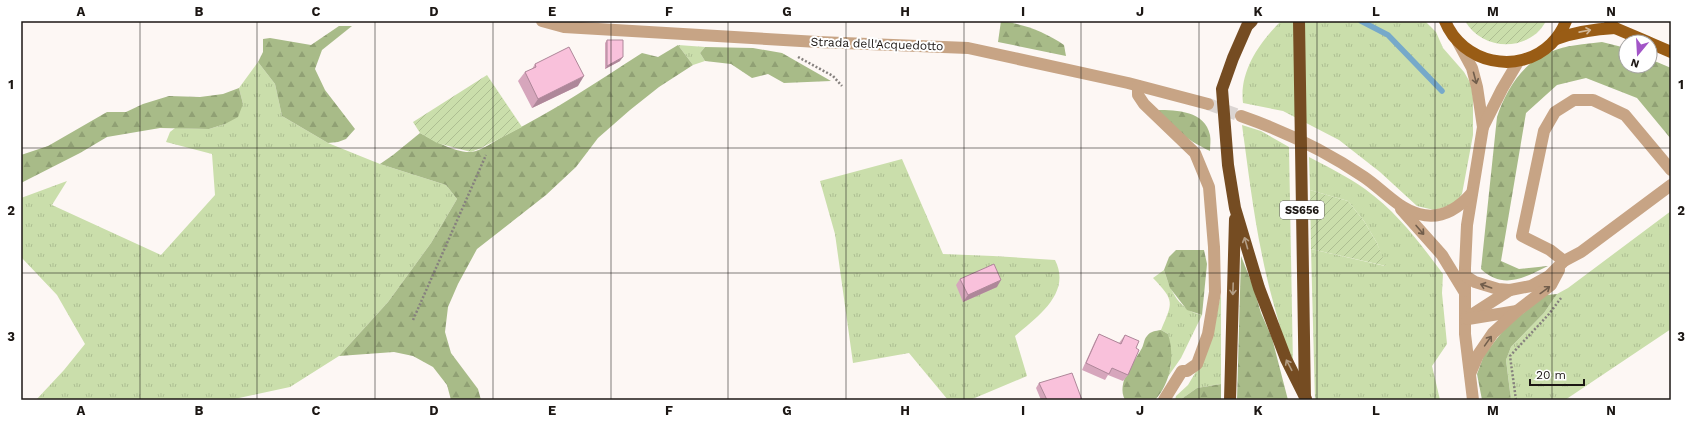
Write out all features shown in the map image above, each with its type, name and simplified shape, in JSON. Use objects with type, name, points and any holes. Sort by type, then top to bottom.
[{"type":"highway","points":[[1252,21],[1247,26],[1232,58],[1222,89],[1228,165],[1235,208],[1259,288],[1286,360],[1306,400]]},
{"type":"highway","name":"SS656","points":[[1299,21],[1306,400]]},
{"type":"highway","points":[[1230,400],[1235,208]]},
{"type":"main road","points":[[1445,21],[1449,30],[1458,42],[1476,56],[1496,62],[1518,62],[1533,57],[1546,49],[1556,39],[1566,21]]},
{"type":"main road","points":[[1556,39],[1576,32],[1594,29],[1610,24],[1632,34]]},
{"type":"main road","points":[[1658,46],[1671,52]]},
{"type":"street","name":"Strada dell'Acquedotto","points":[[542,21],[564,27],[786,40],[968,48],[1138,86],[1208,104]]},
{"type":"street","points":[[1458,42],[1472,68],[1477,87],[1483,127]]},
{"type":"street","points":[[1473,400],[1464,320],[1464,275],[1467,225],[1483,127],[1502,89],[1518,62]]},
{"type":"street","points":[[1138,86],[1138,94],[1144,104],[1195,153],[1209,186],[1214,247],[1215,292],[1208,334],[1196,364],[1186,371],[1182,371],[1164,400]]},
{"type":"street","points":[[1564,261],[1550,250],[1522,236],[1544,131],[1555,112],[1574,100],[1593,100],[1625,115],[1671,170]]},
{"type":"street","points":[[1241,116],[1272,127],[1332,157],[1365,177],[1406,210],[1420,215],[1435,216],[1449,212],[1462,204],[1472,193]]},
{"type":"street","points":[[1464,275],[1486,286],[1510,290],[1531,286],[1549,276],[1564,261],[1581,252],[1671,185]]},
{"type":"street","points":[[1394,201],[1442,255],[1464,291]]},
{"type":"street","points":[[1469,375],[1478,355],[1493,333],[1517,311],[1551,285],[1564,261]]},
{"type":"street","points":[[1464,320],[1510,290]]},
{"type":"street","points":[[1464,320],[1517,311]]},
{"type":"path","points":[[786,40],[790,52],[833,76],[842,86]]},
{"type":"path","points":[[413,320],[486,155]]},
{"type":"path","points":[[1516,400],[1510,356],[1549,314],[1562,296]]},
{"type":"green space","points":[[1001,21],[1026,26],[1042,32],[1064,45],[1066,56],[998,42]]},
{"type":"green space","points":[[1281,21],[1425,21],[1436,32],[1443,48],[1464,72],[1471,84],[1473,98],[1473,135],[1462,194],[1453,205],[1434,210],[1417,206],[1380,172],[1339,140],[1283,111],[1243,103],[1244,80],[1253,58],[1266,38]]},
{"type":"green space","points":[[1465,21],[1546,21],[1529,39],[1517,43],[1506,44],[1494,43],[1482,38],[1473,31]]},
{"type":"green space","points":[[339,26],[352,26],[322,50],[315,69],[325,90],[355,129],[346,139],[328,143],[282,116],[275,84],[258,62],[263,52],[263,39],[270,38],[311,45]]},
{"type":"green space","points":[[1602,42],[1618,46],[1618,74],[1658,74],[1658,62],[1671,68],[1671,139],[1637,98],[1586,78],[1557,85],[1526,113],[1501,261],[1519,269],[1548,266],[1522,278],[1514,280],[1497,279],[1481,269],[1497,117],[1505,97],[1524,70],[1540,57],[1550,52],[1576,45]]},
{"type":"green space","points":[[678,45],[705,47],[700,53],[705,61],[693,65]]},
{"type":"green space","points":[[678,45],[693,65],[659,87],[630,110],[598,138],[576,167],[546,195],[477,249],[458,284],[448,307],[445,332],[451,353],[478,389],[481,400],[451,400],[447,385],[433,367],[413,356],[394,352],[339,356],[388,302],[431,243],[457,199],[446,185],[380,164],[420,133],[444,146],[465,152],[479,150],[557,107],[642,53],[658,57]]},
{"type":"green space","points":[[705,47],[753,48],[782,53],[831,81],[784,83],[768,74],[752,78],[731,64],[705,61],[700,53]]},
{"type":"green space","points":[[258,62],[275,84],[282,116],[328,143],[380,164],[446,185],[457,199],[431,243],[388,302],[339,356],[290,387],[230,400],[36,400],[64,370],[85,344],[57,295],[21,257],[21,198],[67,181],[52,205],[161,255],[215,195],[212,154],[166,142],[170,132],[175,128],[209,129],[225,124],[243,104],[239,88]]},
{"type":"green space","points":[[487,75],[522,127],[471,152],[437,143],[420,133],[413,122]]},
{"type":"green space","points":[[239,88],[243,104],[238,117],[225,124],[209,129],[160,128],[107,137],[80,153],[21,183],[21,155],[48,146],[107,112],[126,112],[143,104],[169,96],[200,97],[223,94]]},
{"type":"green space","points":[[1157,110],[1181,112],[1196,117],[1202,121],[1207,127],[1210,135],[1210,151],[1181,134]]},
{"type":"green space","points":[[1242,125],[1261,131],[1289,147],[1293,366],[1282,335],[1265,268],[1253,206]]},
{"type":"green space","points":[[1309,157],[1352,180],[1377,198],[1407,228],[1443,274],[1442,293],[1447,344],[1432,366],[1440,400],[1315,400],[1311,249],[1385,266],[1377,243],[1364,221],[1348,201],[1310,190]]},
{"type":"green space","points":[[902,159],[943,254],[1055,260],[1059,272],[1059,283],[1056,294],[1042,312],[1015,336],[1027,376],[970,400],[948,400],[909,353],[853,363],[835,234],[820,181]]},
{"type":"green space","points":[[1310,190],[1348,201],[1364,221],[1377,243],[1386,266],[1311,249]]},
{"type":"green space","points":[[1671,211],[1671,329],[1565,400],[1511,400],[1506,360],[1511,347],[1544,313],[1557,294],[1568,288]]},
{"type":"green space","points":[[1176,250],[1204,250],[1207,264],[1202,315],[1187,310],[1170,288],[1164,270],[1169,257]]},
{"type":"green space","points":[[1241,256],[1253,286],[1261,313],[1272,338],[1288,400],[1237,400]]},
{"type":"green space","points":[[1164,270],[1177,299],[1187,309],[1202,315],[1181,358],[1167,378],[1171,366],[1168,334],[1161,330],[1170,307],[1170,302],[1165,292],[1153,278]]},
{"type":"green space","points":[[1221,294],[1221,384],[1197,388],[1180,400],[1175,400],[1176,396],[1188,385],[1201,363],[1213,329]]},
{"type":"green space","points":[[1557,294],[1544,313],[1511,347],[1506,360],[1511,400],[1482,400],[1477,374],[1484,355],[1506,327],[1546,295]]},
{"type":"green space","points":[[1161,330],[1168,334],[1171,351],[1170,369],[1165,386],[1155,400],[1125,400],[1123,386],[1127,373],[1142,348],[1146,337],[1152,332]]},
{"type":"green space","points":[[1221,384],[1221,400],[1180,400],[1197,388]]},
{"type":"building","points":[[607,40],[623,40],[623,57],[607,66]]},
{"type":"building","points":[[569,47],[584,76],[538,99],[525,72],[536,67],[535,64]]},
{"type":"building","points":[[994,264],[1001,280],[968,295],[960,279]]},
{"type":"building","points":[[1099,334],[1121,344],[1125,335],[1139,341],[1136,348],[1139,350],[1128,375],[1112,368],[1109,374],[1086,363]]},
{"type":"building","points":[[1072,373],[1082,400],[1047,400],[1039,383]]},
{"type":"waterway","points":[[1361,21],[1388,35],[1442,91]]},
{"type":"tunnel","points":[[1208,104],[1241,116]]}]
